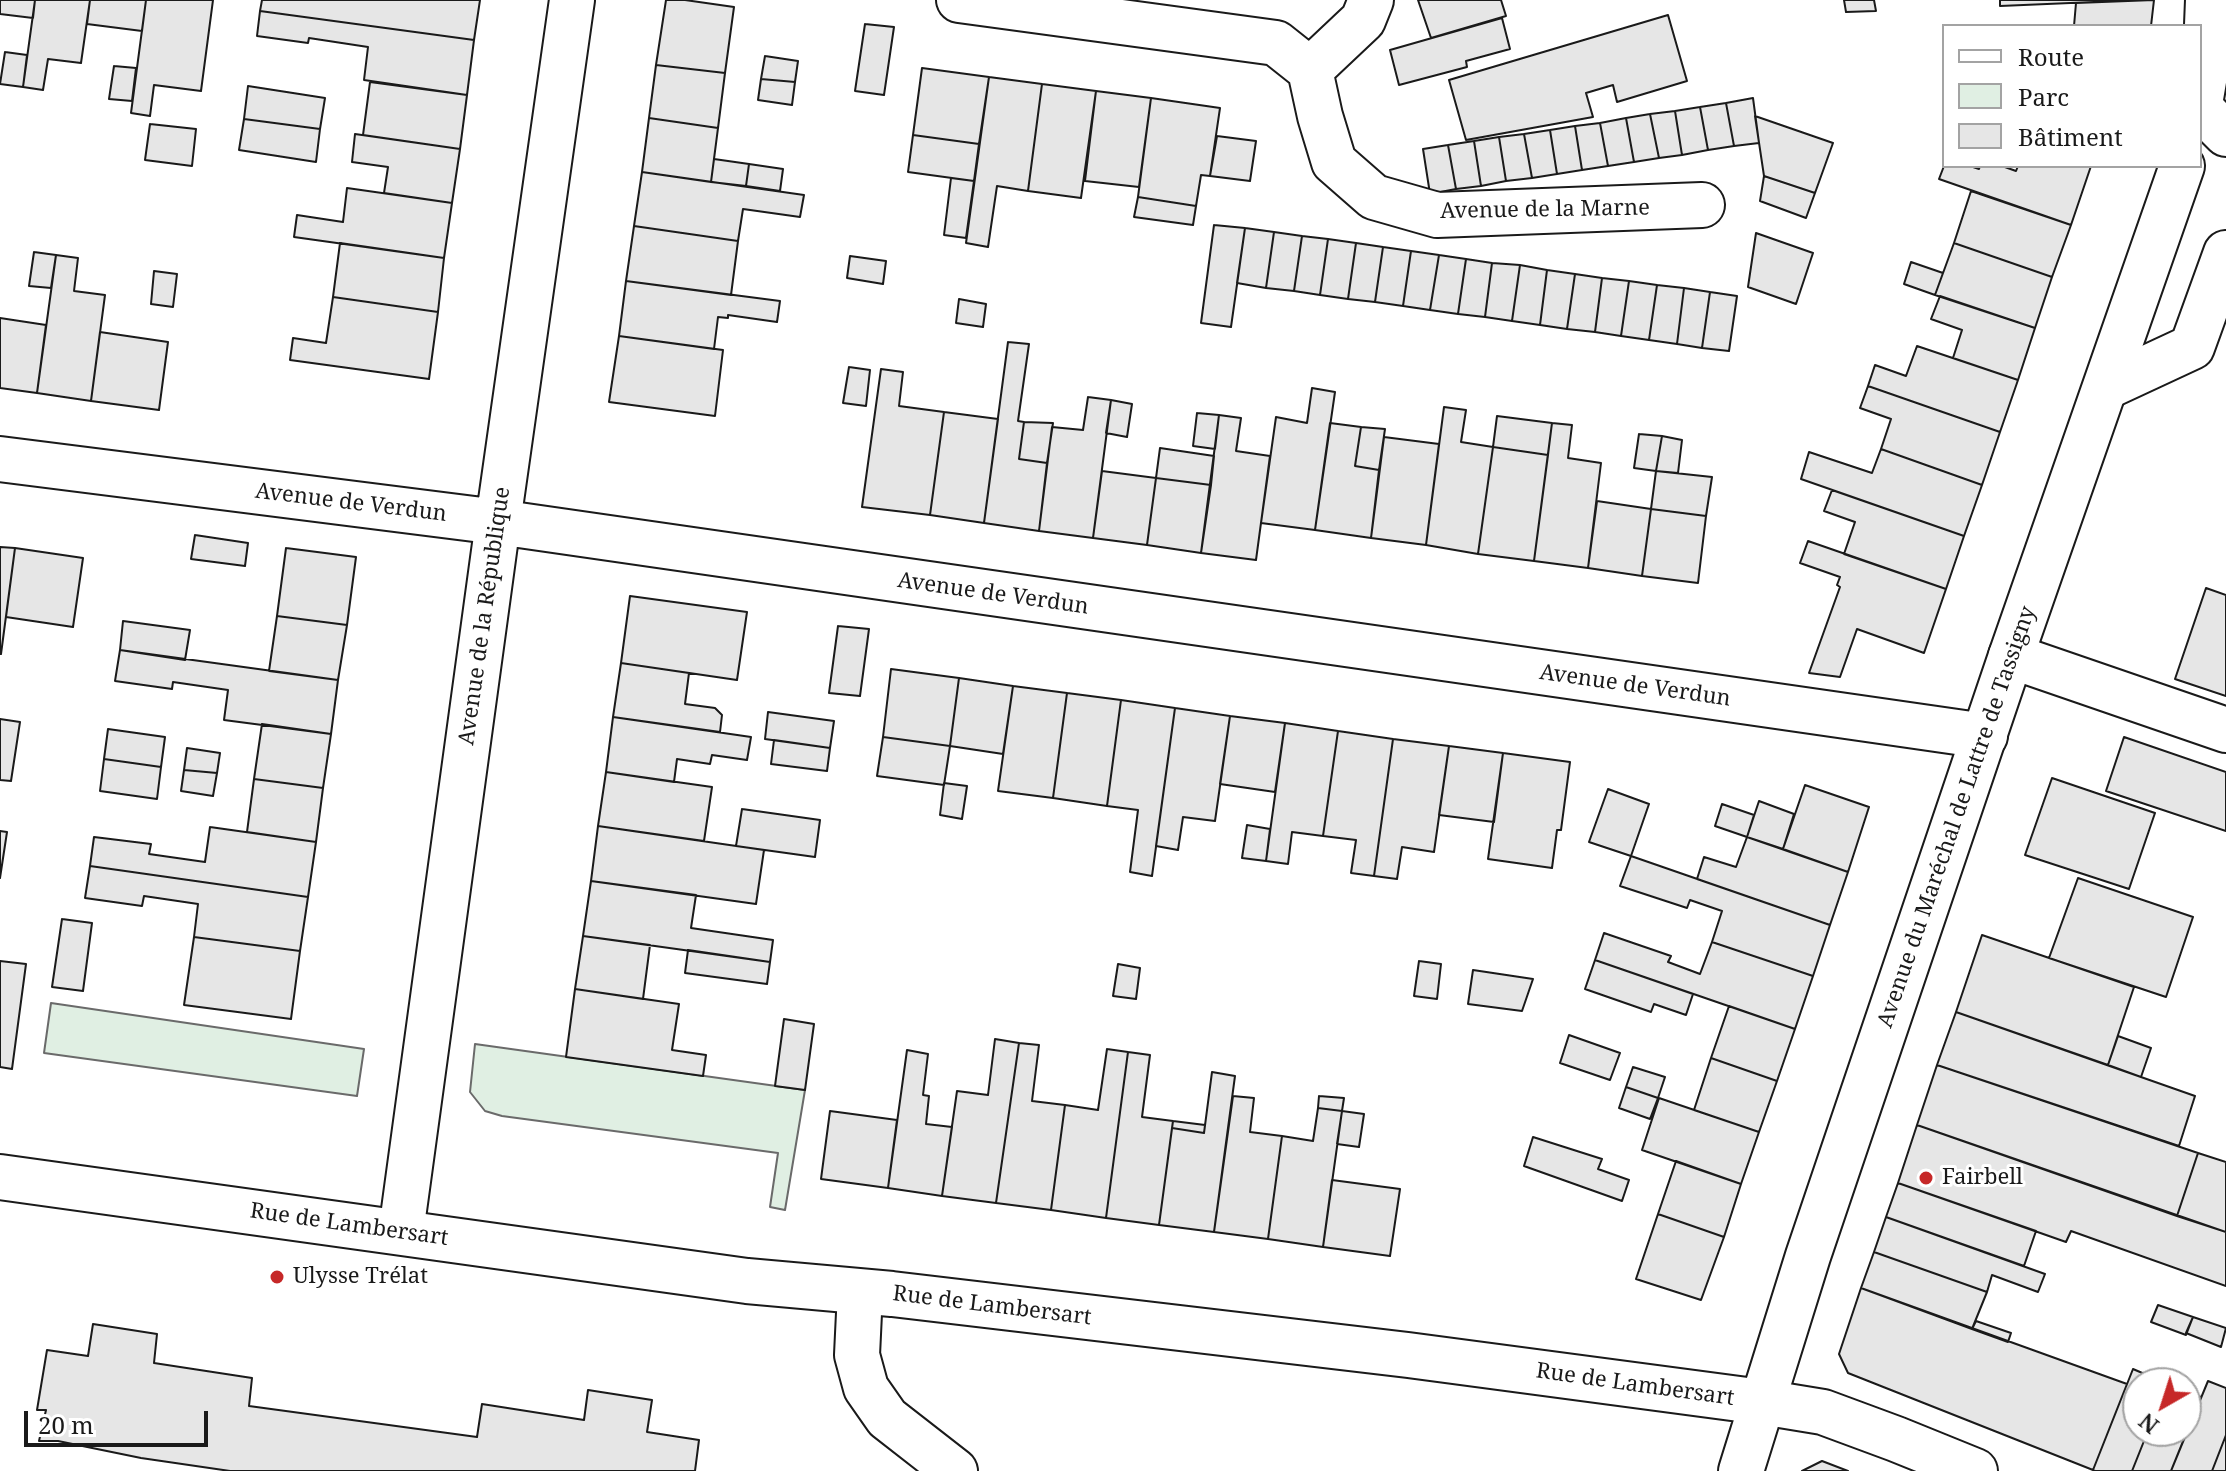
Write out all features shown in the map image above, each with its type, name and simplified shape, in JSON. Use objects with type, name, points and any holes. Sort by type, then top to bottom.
[{"type":"street","name":"Avenue de la République","points":[[401,1232],[572,0]]},
{"type":"street","points":[[959,0],[1276,43],[1310,70],[1363,20],[1371,0]]},
{"type":"street","points":[[2202,94],[2208,0]]},
{"type":"street","name":"Avenue de la Marne","points":[[1310,70],[1334,162],[1374,197],[1437,215],[1702,205]]},
{"type":"street","points":[[2202,108],[2226,134]]},
{"type":"street","name":"Avenue du Maréchal de Lattre de Tassigny","points":[[1741,1471],[1808,1256],[2011,656],[2181,168]]},
{"type":"street","points":[[2106,387],[2192,347],[2226,253]]},
{"type":"street","name":"Avenue de Verdun","points":[[0,459],[498,522],[1985,736]]},
{"type":"street","points":[[2011,656],[2226,730]]},
{"type":"street","name":"Rue de Lambersart","points":[[0,1177],[747,1281],[1423,1357],[1762,1402],[1823,1412],[1975,1471]]},
{"type":"street","points":[[860,1292],[857,1355],[866,1388],[887,1418],[955,1471]]},
{"type":"green space","points":[[51,1003],[364,1049],[357,1096],[44,1053]]},
{"type":"green space","points":[[475,1044],[805,1090],[785,1210],[770,1207],[778,1153],[502,1116],[485,1111],[470,1092]]},
{"type":"building","points":[[0,0],[35,0],[33,18],[0,14]]},
{"type":"building","points":[[35,0],[90,0],[81,63],[48,59],[43,90],[23,87]]},
{"type":"building","points":[[90,0],[146,0],[142,31],[87,24]]},
{"type":"building","points":[[146,0],[213,0],[201,91],[154,85],[150,116],[131,113]]},
{"type":"building","points":[[262,0],[480,0],[474,40],[260,11]]},
{"type":"building","points":[[666,0],[734,7],[725,73],[656,65]]},
{"type":"building","points":[[1418,0],[1501,0],[1506,16],[1431,38]]},
{"type":"building","points":[[1844,0],[1874,0],[1876,11],[1846,12]]},
{"type":"building","points":[[2000,0],[2141,0],[2000,6]]},
{"type":"building","points":[[2154,0],[2151,24],[2074,24],[2076,3]]},
{"type":"building","points":[[260,11],[474,40],[467,95],[364,80],[368,47],[309,38],[308,43],[257,36]]},
{"type":"building","points":[[1668,15],[1687,81],[1617,102],[1613,85],[1586,93],[1593,117],[1466,140],[1449,80]]},
{"type":"building","points":[[1502,18],[1510,49],[1466,61],[1467,67],[1399,85],[1390,50]]},
{"type":"building","points":[[865,24],[894,27],[884,95],[855,91]]},
{"type":"building","points":[[5,52],[27,55],[23,87],[0,84]]},
{"type":"building","points":[[765,56],[798,61],[795,82],[761,79]]},
{"type":"building","points":[[656,65],[725,73],[718,128],[649,118]]},
{"type":"building","points":[[114,66],[136,68],[132,101],[109,99]]},
{"type":"building","points":[[922,68],[989,77],[979,144],[913,135]]},
{"type":"building","points":[[989,77],[1042,84],[1028,191],[997,186],[988,247],[966,243]]},
{"type":"building","points":[[761,79],[795,82],[792,105],[758,100]]},
{"type":"building","points":[[370,82],[467,95],[460,149],[363,135]]},
{"type":"building","points":[[1042,84],[1096,91],[1081,198],[1028,191]]},
{"type":"building","points":[[248,86],[325,98],[320,129],[244,119]]},
{"type":"building","points":[[1096,91],[1151,98],[1139,187],[1085,181]]},
{"type":"building","points":[[1151,98],[1220,108],[1210,176],[1201,175],[1196,206],[1138,197]]},
{"type":"building","points":[[1753,98],[1759,143],[1734,146],[1726,103]]},
{"type":"building","points":[[1726,103],[1734,146],[1708,150],[1700,107]]},
{"type":"building","points":[[1700,107],[1708,150],[1682,155],[1675,111]]},
{"type":"building","points":[[1675,111],[1682,155],[1659,158],[1650,114]]},
{"type":"building","points":[[1650,114],[1659,158],[1634,162],[1626,118]]},
{"type":"building","points":[[1755,116],[1833,143],[1815,193],[1764,176]]},
{"type":"building","points":[[649,118],[718,128],[711,182],[642,172]]},
{"type":"building","points":[[1626,118],[1634,162],[1608,166],[1600,123]]},
{"type":"building","points":[[244,119],[320,129],[316,162],[239,150]]},
{"type":"building","points":[[1600,123],[1608,166],[1582,170],[1575,126]]},
{"type":"building","points":[[150,124],[196,129],[192,166],[145,160]]},
{"type":"building","points":[[1575,126],[1582,170],[1557,174],[1550,130]]},
{"type":"building","points":[[1550,130],[1557,174],[1532,178],[1524,134]]},
{"type":"building","points":[[355,134],[460,149],[452,203],[384,193],[388,167],[352,162]]},
{"type":"building","points":[[1524,134],[1532,178],[1506,181],[1499,137]]},
{"type":"building","points":[[913,135],[979,144],[974,181],[908,172]]},
{"type":"building","points":[[1217,136],[1256,141],[1250,181],[1210,176]]},
{"type":"building","points":[[1499,137],[1506,181],[1481,186],[1474,141]]},
{"type":"building","points":[[1474,141],[1481,186],[1456,189],[1448,145]]},
{"type":"building","points":[[1448,145],[1456,189],[1430,194],[1423,149]]},
{"type":"building","points":[[714,159],[749,164],[746,186],[711,182]]},
{"type":"building","points":[[749,164],[783,169],[780,191],[746,186]]},
{"type":"building","points":[[1943,168],[2008,168],[2016,171],[2017,168],[2090,168],[2071,225],[1939,179]]},
{"type":"building","points":[[642,172],[804,195],[800,217],[743,209],[738,241],[634,226]]},
{"type":"building","points":[[1764,176],[1815,193],[1806,218],[1760,201]]},
{"type":"building","points":[[951,178],[974,181],[966,238],[944,235]]},
{"type":"building","points":[[347,188],[452,203],[444,258],[294,237],[297,215],[343,222]]},
{"type":"building","points":[[1971,191],[2071,225],[2052,277],[1954,243]]},
{"type":"building","points":[[1138,197],[1196,206],[1193,225],[1134,217]]},
{"type":"building","points":[[1214,225],[1245,228],[1231,327],[1201,323]]},
{"type":"building","points":[[634,226],[738,241],[731,295],[626,281]]},
{"type":"building","points":[[1245,228],[1274,232],[1266,288],[1237,283]]},
{"type":"building","points":[[1274,232],[1302,236],[1294,291],[1266,288]]},
{"type":"building","points":[[1756,233],[1813,253],[1796,304],[1748,287]]},
{"type":"building","points":[[1302,236],[1328,239],[1320,295],[1294,291]]},
{"type":"building","points":[[1328,239],[1356,243],[1348,299],[1320,295]]},
{"type":"building","points":[[340,243],[444,258],[438,312],[333,297]]},
{"type":"building","points":[[1356,243],[1383,247],[1375,302],[1348,299]]},
{"type":"building","points":[[1954,243],[2052,277],[2035,328],[1935,295]]},
{"type":"building","points":[[1383,247],[1411,251],[1403,306],[1375,302]]},
{"type":"building","points":[[1411,251],[1439,255],[1430,310],[1403,306]]},
{"type":"building","points":[[34,252],[56,255],[51,288],[29,286]]},
{"type":"building","points":[[56,255],[78,258],[74,291],[105,295],[91,401],[37,393]]},
{"type":"building","points":[[1439,255],[1466,259],[1458,314],[1430,310]]},
{"type":"building","points":[[850,256],[886,261],[883,284],[847,278]]},
{"type":"building","points":[[1466,259],[1492,263],[1485,317],[1458,314]]},
{"type":"building","points":[[1911,262],[1943,273],[1935,295],[1904,284]]},
{"type":"building","points":[[1492,263],[1520,265],[1512,321],[1485,317]]},
{"type":"building","points":[[1520,265],[1547,270],[1540,325],[1512,321]]},
{"type":"building","points":[[1547,270],[1575,274],[1567,329],[1540,325]]},
{"type":"building","points":[[154,271],[177,274],[173,307],[151,304]]},
{"type":"building","points":[[1575,274],[1602,278],[1595,332],[1567,329]]},
{"type":"building","points":[[1602,278],[1629,281],[1621,336],[1595,332]]},
{"type":"building","points":[[626,281],[780,301],[777,322],[728,315],[728,318],[718,317],[714,349],[619,336]]},
{"type":"building","points":[[1629,281],[1657,285],[1649,340],[1621,336]]},
{"type":"building","points":[[1657,285],[1684,288],[1677,344],[1649,340]]},
{"type":"building","points":[[1684,288],[1710,292],[1702,348],[1677,344]]},
{"type":"building","points":[[1710,292],[1737,296],[1729,351],[1702,348]]},
{"type":"building","points":[[1940,296],[2035,328],[2018,380],[1953,358],[1962,330],[1931,319]]},
{"type":"building","points":[[333,297],[438,312],[429,379],[290,360],[293,338],[326,343]]},
{"type":"building","points":[[959,299],[986,304],[983,327],[956,323]]},
{"type":"building","points":[[0,318],[46,325],[37,393],[0,388]]},
{"type":"building","points":[[100,332],[168,342],[159,410],[91,401]]},
{"type":"building","points":[[619,336],[723,350],[715,416],[609,402]]},
{"type":"building","points":[[1008,342],[1029,344],[1018,421],[1024,422],[1019,459],[1047,463],[1039,531],[984,523]]},
{"type":"building","points":[[1917,346],[2018,380],[2000,432],[1868,386],[1875,365],[1906,376]]},
{"type":"building","points":[[849,367],[870,370],[866,406],[843,403]]},
{"type":"building","points":[[881,369],[903,372],[899,406],[944,412],[930,515],[862,507]]},
{"type":"building","points":[[1868,386],[2000,432],[1982,485],[1881,449],[1891,419],[1860,408]]},
{"type":"building","points":[[1312,388],[1335,392],[1315,530],[1261,523],[1276,417],[1307,423]]},
{"type":"building","points":[[1088,397],[1111,400],[1093,538],[1039,531],[1052,427],[1083,430]]},
{"type":"building","points":[[1111,400],[1132,404],[1127,437],[1106,433]]},
{"type":"building","points":[[1444,407],[1466,410],[1461,442],[1493,447],[1478,554],[1426,545]]},
{"type":"building","points":[[944,412],[998,419],[984,523],[930,515]]},
{"type":"building","points":[[1197,413],[1219,415],[1215,449],[1193,446]]},
{"type":"building","points":[[1219,415],[1241,418],[1236,451],[1270,456],[1256,560],[1201,553]]},
{"type":"building","points":[[1497,416],[1552,423],[1548,455],[1493,447]]},
{"type":"building","points":[[1024,422],[1053,423],[1047,463],[1019,459]]},
{"type":"building","points":[[1330,423],[1361,427],[1355,466],[1379,470],[1371,538],[1315,530]]},
{"type":"building","points":[[1552,423],[1572,425],[1568,458],[1601,463],[1588,568],[1534,561]]},
{"type":"building","points":[[1361,427],[1385,429],[1379,470],[1355,466]]},
{"type":"building","points":[[1639,434],[1662,436],[1656,471],[1634,468]]},
{"type":"building","points":[[1662,436],[1682,440],[1678,473],[1656,471]]},
{"type":"building","points":[[1384,437],[1439,444],[1426,545],[1371,538]]},
{"type":"building","points":[[1493,447],[1548,455],[1534,561],[1478,554]]},
{"type":"building","points":[[1160,448],[1214,456],[1211,485],[1156,478]]},
{"type":"building","points":[[1881,449],[1982,485],[1964,536],[1801,479],[1809,452],[1872,473]]},
{"type":"building","points":[[1102,471],[1156,478],[1147,545],[1093,538]]},
{"type":"building","points":[[1656,471],[1712,477],[1706,516],[1651,509]]},
{"type":"building","points":[[1156,478],[1211,485],[1201,553],[1147,545]]},
{"type":"building","points":[[1832,490],[1964,536],[1946,589],[1844,554],[1855,522],[1824,511]]},
{"type":"building","points":[[1597,501],[1651,509],[1642,576],[1588,568]]},
{"type":"building","points":[[1651,509],[1706,516],[1698,583],[1642,576]]},
{"type":"building","points":[[195,535],[248,543],[245,566],[191,559]]},
{"type":"building","points":[[1808,541],[1946,589],[1924,653],[1857,629],[1840,677],[1809,673],[1840,587],[1837,585],[1840,577],[1800,563]]},
{"type":"building","points":[[0,547],[15,548],[1,654],[0,654]]},
{"type":"building","points":[[15,548],[83,558],[73,627],[6,617]]},
{"type":"building","points":[[286,548],[356,557],[347,625],[277,616]]},
{"type":"building","points":[[2206,588],[2226,595],[2226,696],[2175,679]]},
{"type":"building","points":[[630,596],[747,612],[737,680],[621,663]]},
{"type":"building","points":[[277,616],[347,625],[338,680],[269,671]]},
{"type":"building","points":[[123,621],[190,630],[185,660],[120,650]]},
{"type":"building","points":[[838,626],[869,629],[860,696],[829,693]]},
{"type":"building","points":[[120,650],[338,680],[331,734],[224,720],[228,690],[173,682],[172,689],[115,681]]},
{"type":"building","points":[[621,663],[689,673],[685,704],[715,708],[722,715],[720,732],[613,717]]},
{"type":"building","points":[[891,669],[959,678],[950,746],[883,737]]},
{"type":"building","points":[[959,678],[1013,686],[1003,754],[950,746]]},
{"type":"building","points":[[1013,686],[1067,693],[1053,798],[998,791]]},
{"type":"building","points":[[1067,693],[1121,700],[1107,806],[1053,798]]},
{"type":"building","points":[[1121,700],[1175,708],[1152,876],[1130,872],[1138,810],[1107,806]]},
{"type":"building","points":[[1175,708],[1230,716],[1215,821],[1183,817],[1178,850],[1156,846]]},
{"type":"building","points":[[768,712],[834,721],[830,748],[765,739]]},
{"type":"building","points":[[1230,716],[1285,723],[1275,792],[1220,784]]},
{"type":"building","points":[[613,717],[751,737],[747,760],[712,755],[710,764],[677,759],[674,782],[606,772]]},
{"type":"building","points":[[0,719],[20,722],[11,781],[0,780]]},
{"type":"building","points":[[1285,723],[1338,731],[1323,836],[1292,832],[1288,864],[1266,861]]},
{"type":"building","points":[[262,724],[331,734],[323,788],[254,779]]},
{"type":"building","points":[[108,729],[165,737],[161,767],[104,759]]},
{"type":"building","points":[[1338,731],[1393,739],[1374,876],[1351,873],[1356,840],[1323,836]]},
{"type":"building","points":[[883,737],[950,746],[944,785],[877,776]]},
{"type":"building","points":[[2124,737],[2226,772],[2226,831],[2106,791]]},
{"type":"building","points":[[1393,739],[1449,746],[1434,852],[1402,847],[1397,879],[1374,876]]},
{"type":"building","points":[[774,740],[830,748],[827,771],[771,764]]},
{"type":"building","points":[[1449,746],[1503,753],[1494,822],[1439,815]]},
{"type":"building","points":[[187,748],[220,753],[217,773],[184,770]]},
{"type":"building","points":[[1503,753],[1570,762],[1561,830],[1557,830],[1552,868],[1488,859]]},
{"type":"building","points":[[104,759],[161,767],[157,799],[100,791]]},
{"type":"building","points":[[184,770],[217,773],[213,796],[181,791]]},
{"type":"building","points":[[606,772],[712,787],[704,841],[598,826]]},
{"type":"building","points":[[2052,778],[2155,813],[2129,889],[2025,855]]},
{"type":"building","points":[[254,779],[323,788],[316,842],[247,832]]},
{"type":"building","points":[[944,783],[967,786],[962,819],[940,815]]},
{"type":"building","points":[[1805,785],[1869,807],[1848,872],[1783,849]]},
{"type":"building","points":[[1608,789],[1649,804],[1631,856],[1589,842]]},
{"type":"building","points":[[1759,801],[1794,814],[1783,849],[1747,837]]},
{"type":"building","points":[[1722,804],[1754,815],[1747,837],[1715,826]]},
{"type":"building","points":[[742,809],[820,820],[815,857],[736,846]]},
{"type":"building","points":[[1247,825],[1270,829],[1266,861],[1242,858]]},
{"type":"building","points":[[598,826],[764,850],[756,904],[591,881]]},
{"type":"building","points":[[210,827],[316,842],[308,897],[90,866],[94,837],[151,844],[149,854],[205,862]]},
{"type":"building","points":[[0,831],[7,832],[0,878]]},
{"type":"building","points":[[1747,837],[1848,872],[1830,925],[1697,879],[1704,857],[1736,867]]},
{"type":"building","points":[[1631,856],[1830,925],[1813,976],[1712,942],[1722,911],[1690,900],[1687,908],[1620,886]]},
{"type":"building","points":[[90,866],[308,897],[300,951],[194,937],[198,904],[144,896],[142,906],[85,898]]},
{"type":"building","points":[[2078,878],[2193,917],[2166,997],[2049,958]]},
{"type":"building","points":[[591,881],[696,895],[691,928],[773,940],[770,962],[583,936]]},
{"type":"building","points":[[62,919],[92,923],[83,991],[52,987]]},
{"type":"building","points":[[1604,933],[1671,956],[1668,962],[1700,974],[1712,942],[1813,976],[1795,1029],[1595,960]]},
{"type":"building","points":[[1982,935],[2134,987],[2108,1065],[1956,1012]]},
{"type":"building","points":[[583,936],[650,945],[643,999],[575,989]]},
{"type":"building","points":[[194,937],[300,951],[291,1019],[184,1005]]},
{"type":"building","points":[[688,950],[770,962],[767,984],[685,973]]},
{"type":"building","points":[[1595,960],[1693,994],[1686,1015],[1654,1004],[1651,1012],[1585,989]]},
{"type":"building","points":[[0,961],[26,964],[12,1069],[0,1067]]},
{"type":"building","points":[[1419,961],[1441,964],[1437,999],[1414,996]]},
{"type":"building","points":[[1118,964],[1140,968],[1136,999],[1113,996]]},
{"type":"building","points":[[1473,970],[1533,979],[1522,1011],[1468,1004]]},
{"type":"building","points":[[575,989],[679,1004],[672,1050],[706,1055],[703,1076],[566,1057]]},
{"type":"building","points":[[1729,1006],[1795,1029],[1777,1081],[1711,1058]]},
{"type":"building","points":[[1956,1012],[2195,1096],[2179,1146],[1937,1065]]},
{"type":"building","points":[[784,1019],[814,1024],[805,1090],[775,1086]]},
{"type":"building","points":[[1569,1035],[1620,1053],[1610,1080],[1560,1063]]},
{"type":"building","points":[[2118,1036],[2151,1048],[2141,1077],[2108,1065]]},
{"type":"building","points":[[995,1039],[1019,1043],[996,1203],[942,1196],[957,1091],[988,1095]]},
{"type":"building","points":[[1019,1043],[1039,1045],[1032,1101],[1065,1105],[1051,1210],[996,1203]]},
{"type":"building","points":[[1107,1049],[1128,1052],[1106,1218],[1051,1210],[1065,1105],[1098,1110]]},
{"type":"building","points":[[907,1050],[928,1054],[923,1095],[929,1096],[926,1124],[952,1127],[942,1196],[888,1188]]},
{"type":"building","points":[[1128,1052],[1150,1055],[1142,1117],[1173,1121],[1159,1225],[1106,1218]]},
{"type":"building","points":[[1711,1058],[1777,1081],[1759,1132],[1694,1110]]},
{"type":"building","points":[[1937,1065],[2198,1153],[2177,1216],[1917,1125]]},
{"type":"building","points":[[1633,1067],[1665,1077],[1658,1098],[1626,1087]]},
{"type":"building","points":[[1212,1072],[1235,1076],[1214,1232],[1159,1225],[1172,1128],[1204,1133]]},
{"type":"building","points":[[1626,1087],[1658,1098],[1650,1119],[1619,1108]]},
{"type":"building","points":[[1233,1096],[1254,1098],[1250,1132],[1282,1136],[1268,1239],[1214,1232]]},
{"type":"building","points":[[1319,1096],[1344,1098],[1342,1111],[1318,1108]]},
{"type":"building","points":[[1659,1098],[1759,1132],[1741,1184],[1642,1150]]},
{"type":"building","points":[[1318,1108],[1342,1111],[1323,1247],[1268,1239],[1282,1136],[1313,1141]]},
{"type":"building","points":[[830,1111],[897,1120],[888,1188],[821,1179]]},
{"type":"building","points":[[1342,1111],[1364,1114],[1359,1147],[1337,1144]]},
{"type":"building","points":[[1173,1121],[1205,1125],[1204,1133],[1172,1128]]},
{"type":"building","points":[[1917,1125],[2226,1232],[2226,1286],[2071,1231],[2066,1242],[1898,1183]]},
{"type":"building","points":[[1533,1137],[1602,1159],[1598,1169],[1629,1180],[1622,1201],[1524,1166]]},
{"type":"building","points":[[2198,1153],[2226,1162],[2226,1232],[2177,1216]]},
{"type":"building","points":[[1676,1161],[1741,1184],[1724,1237],[1658,1214]]},
{"type":"building","points":[[1332,1180],[1400,1189],[1390,1256],[1323,1247]]},
{"type":"building","points":[[1898,1183],[2036,1231],[2024,1266],[1886,1217]]},
{"type":"building","points":[[1658,1214],[1724,1237],[1701,1300],[1636,1279]]},
{"type":"building","points":[[1886,1217],[2045,1274],[2038,1292],[1992,1275],[1987,1292],[1874,1252]]},
{"type":"building","points":[[1874,1252],[1987,1292],[1972,1329],[1861,1288]]},
{"type":"building","points":[[1861,1288],[2122,1382],[2122,1397],[2093,1470],[1848,1373],[1839,1354]]},
{"type":"building","points":[[2158,1305],[2193,1317],[2186,1335],[2151,1322]]},
{"type":"building","points":[[2193,1317],[2226,1328],[2221,1347],[2186,1333]]},
{"type":"building","points":[[1976,1321],[2011,1333],[2008,1342],[1972,1329]]},
{"type":"building","points":[[93,1324],[157,1334],[154,1363],[252,1378],[249,1406],[477,1437],[482,1404],[584,1420],[588,1390],[652,1400],[647,1432],[699,1440],[695,1471],[230,1471],[141,1458],[58,1441],[39,1441],[46,1410],[37,1410],[47,1350],[88,1356]]},
{"type":"building","points":[[2208,1381],[2226,1388],[2226,1435],[2212,1471],[2171,1471],[2181,1447],[2202,1447],[2202,1396]]},
{"type":"building","points":[[2122,1397],[2122,1447],[2142,1447],[2132,1471],[2093,1470]]},
{"type":"building","points":[[2226,1435],[2226,1471],[2212,1471]]},
{"type":"building","points":[[2142,1447],[2181,1447],[2171,1471],[2132,1471]]},
{"type":"building","points":[[1822,1461],[1848,1471],[1802,1471]]},
{"type":"place","name":"Fairbell","points":[[1926,1178]]},
{"type":"place","name":"Ulysse Trélat","points":[[277,1277]]}]
